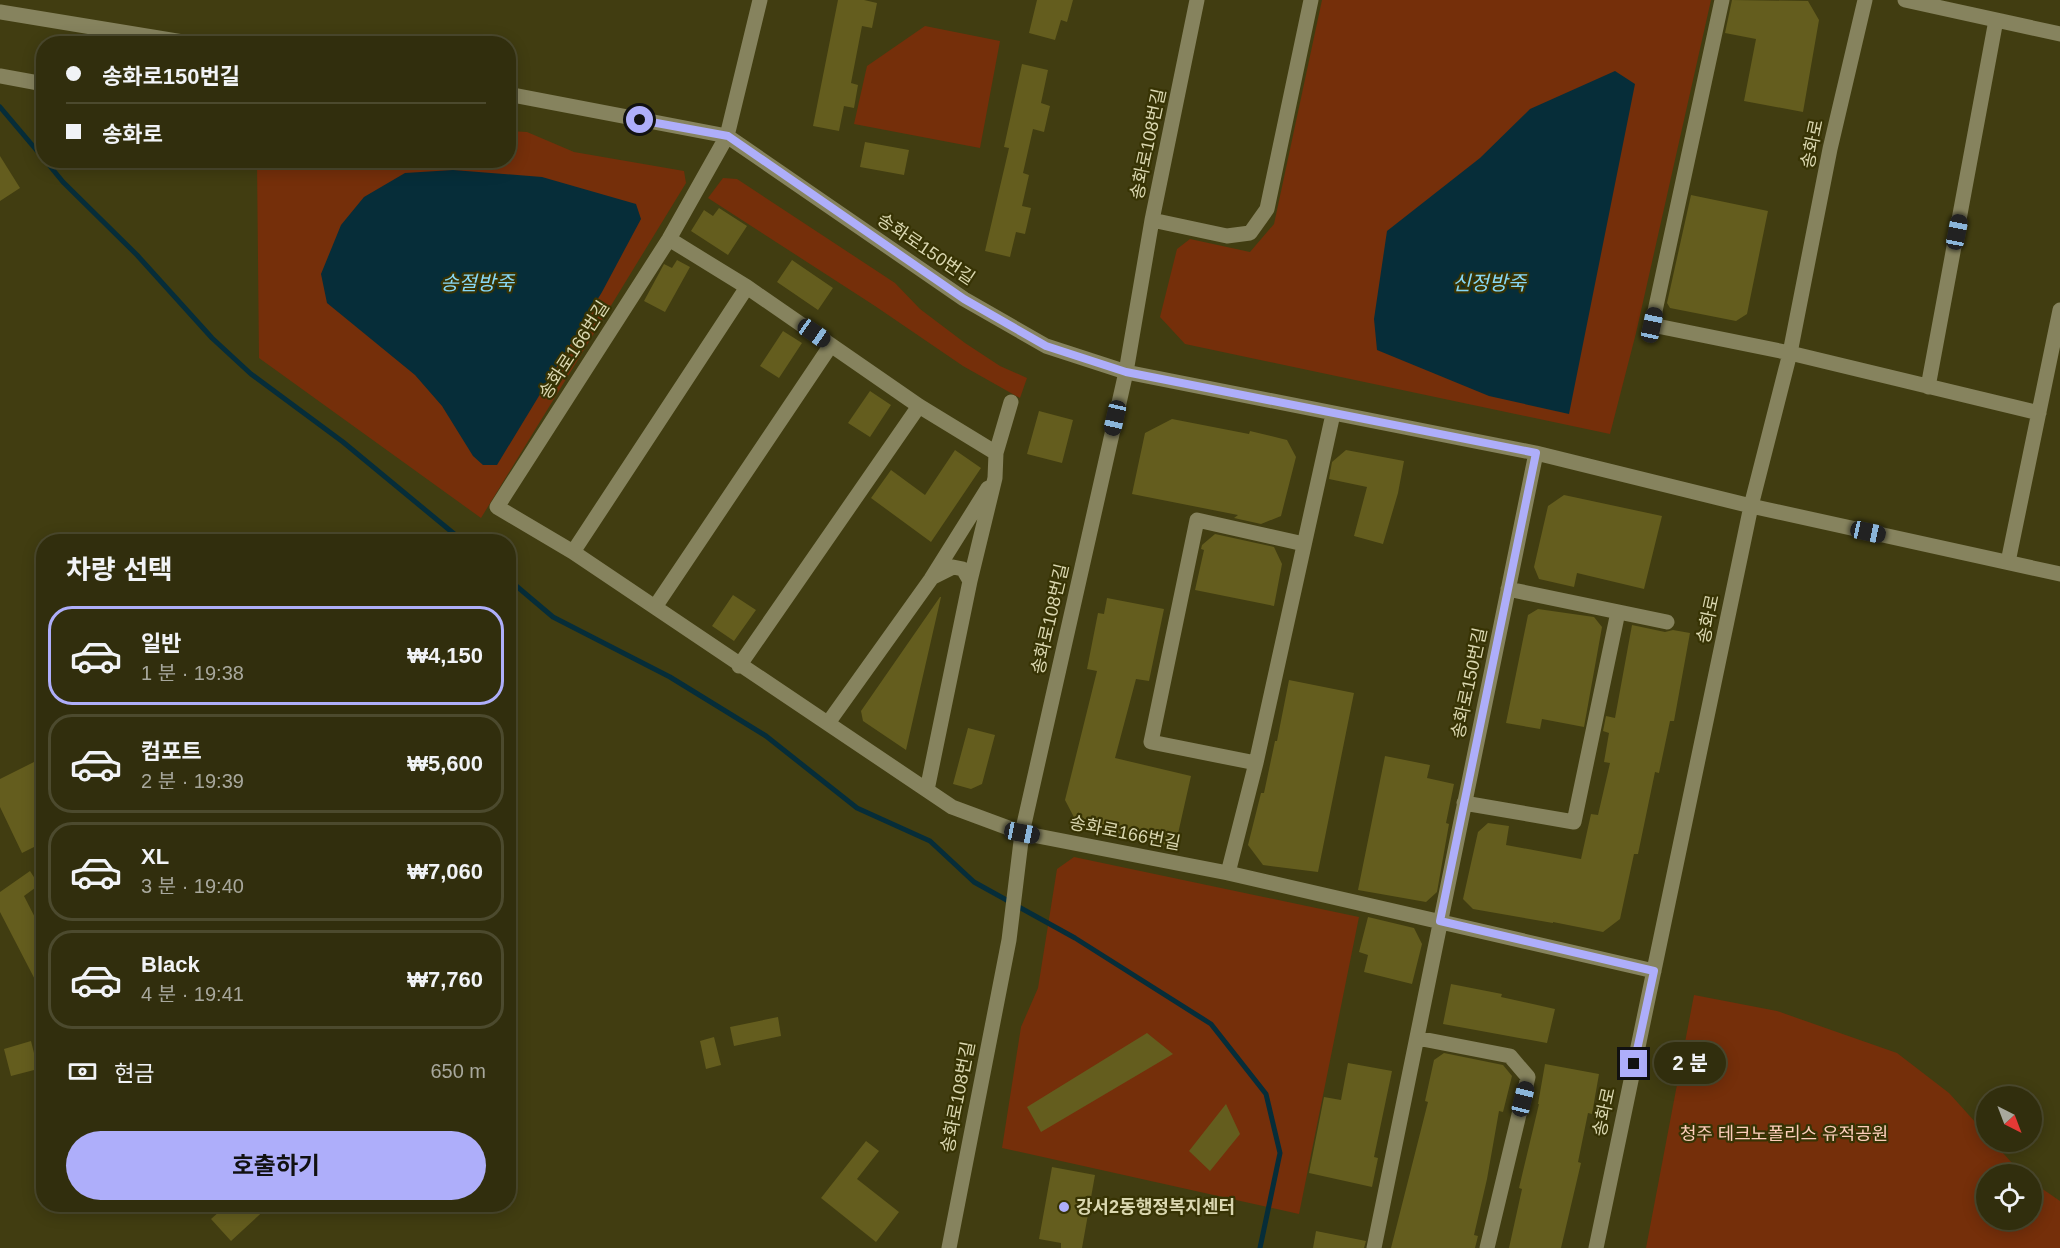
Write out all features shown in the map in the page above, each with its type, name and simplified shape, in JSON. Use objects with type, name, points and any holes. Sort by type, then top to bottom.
[{"type":"street","name":"송화로166번길","points":[[760,0],[728,136],[669,239],[497,507],[573,552],[739,666],[952,807],[1022,833],[1228,873],[1654,971]]},
{"type":"street","name":"송화로108번길","points":[[949,1248],[1009,939],[1022,833],[1126,372],[1152,220],[1197,0]]},
{"type":"street","points":[[1152,220],[1227,236],[1250,233],[1267,209],[1311,0]]},
{"type":"street","points":[[1722,0],[1652,325],[1790,353],[2038,413]]},
{"type":"street","name":"송화로","points":[[1596,1248],[1751,506],[1790,353],[1830,149],[1865,0]]},
{"type":"street","points":[[1905,0],[2060,34]]},
{"type":"street","points":[[0,12],[146,36]]},
{"type":"street","points":[[1928,387],[1996,20]]},
{"type":"street","points":[[0,76],[36,83]]},
{"type":"street","name":"송화로150번길","points":[[516,96],[728,136],[964,299],[1046,346],[1126,372],[1536,453],[1751,506],[2060,574]]},
{"type":"street","points":[[669,239],[747,287],[919,406],[996,453]]},
{"type":"street","points":[[573,552],[747,287]]},
{"type":"street","points":[[2008,562],[2060,310]]},
{"type":"street","points":[[655,607],[831,345]]},
{"type":"street","points":[[927,790],[970,581],[995,478],[996,453],[1011,402]]},
{"type":"street","points":[[739,666],[919,406]]},
{"type":"street","points":[[1228,873],[1256,764],[1333,414]]},
{"type":"street","name":"송화로150번길","points":[[1440,921],[1536,453]]},
{"type":"street","points":[[828,723],[931,579],[995,478]]},
{"type":"street","points":[[1256,764],[1151,742],[1197,520],[1304,544]]},
{"type":"street","points":[[931,579],[953,567],[963,569],[970,581]]},
{"type":"street","points":[[1508,589],[1667,622]]},
{"type":"street","points":[[1464,804],[1574,822],[1618,612]]},
{"type":"street","points":[[1374,1248],[1440,921]]},
{"type":"street","points":[[1417,1038],[1510,1056],[1528,1077],[1487,1248]]},
{"type":"green space","points":[[1322,0],[1711,0],[1636,333],[1610,434],[1185,344],[1160,317],[1177,249],[1190,239],[1250,252],[1274,224]]},
{"type":"green space","points":[[925,26],[1000,41],[980,148],[854,124],[867,66]]},
{"type":"green space","points":[[516,131],[527,132],[574,152],[684,171],[686,183],[481,518],[259,358],[257,168],[516,168]]},
{"type":"green space","points":[[723,178],[737,179],[895,283],[920,309],[965,343],[1000,366],[1027,378],[1020,398],[963,366],[708,198]]},
{"type":"green space","points":[[1074,857],[1359,917],[1299,1214],[1002,1148],[1021,1027],[1038,988],[1057,869]]},
{"type":"green space","name":"청주 테크노폴리스 유적공원","points":[[1694,995],[1777,1011],[1897,1053],[1949,1093],[1976,1123],[1976,1152],[2002,1152],[2013,1164],[1976,1164],[1976,1230],[2042,1230],[2042,1189],[2060,1201],[2060,1248],[1646,1248]]},
{"type":"water","name":"신정방죽","points":[[1615,71],[1635,84],[1569,414],[1489,396],[1377,350],[1374,319],[1387,231],[1480,158],[1530,109]]},
{"type":"water","name":"송절방죽","points":[[453,170],[542,177],[636,204],[641,219],[602,292],[497,465],[483,465],[473,456],[442,406],[415,375],[327,303],[321,274],[341,225],[364,197],[405,173]]},
{"type":"building","points":[[838,0],[864,0],[877,3],[872,28],[862,26],[851,83],[858,85],[854,108],[844,106],[839,131],[813,126]]},
{"type":"building","points":[[1037,0],[1073,0],[1067,22],[1061,20],[1055,40],[1029,33]]},
{"type":"building","points":[[1732,0],[1808,1],[1819,20],[1803,112],[1744,101],[1756,39],[1725,33]]},
{"type":"building","points":[[1022,64],[1048,70],[1041,103],[1050,106],[1044,132],[1033,129],[1023,173],[1029,175],[1022,206],[1031,208],[1025,234],[1016,232],[1010,257],[985,251],[1009,148],[1004,147]]},
{"type":"building","points":[[865,142],[909,150],[904,175],[860,167]]},
{"type":"building","points":[[0,156],[20,188],[0,201]]},
{"type":"building","points":[[1691,195],[1768,211],[1747,314],[1736,321],[1670,308],[1667,303]]},
{"type":"building","points":[[719,208],[747,226],[728,255],[691,231],[704,210],[713,216]]},
{"type":"building","points":[[677,260],[690,267],[665,312],[644,301],[664,264],[672,268]]},
{"type":"building","points":[[792,260],[833,288],[818,310],[777,282]]},
{"type":"building","points":[[783,331],[802,343],[779,378],[760,366]]},
{"type":"building","points":[[870,391],[891,405],[870,437],[848,423]]},
{"type":"building","points":[[1039,411],[1073,420],[1062,463],[1027,454]]},
{"type":"building","points":[[1172,419],[1249,434],[1250,431],[1287,440],[1296,457],[1281,516],[1261,524],[1234,518],[1238,515],[1132,494],[1145,433]]},
{"type":"building","points":[[955,450],[981,468],[931,542],[871,498],[891,470],[925,495]]},
{"type":"building","points":[[1346,450],[1404,461],[1398,493],[1383,544],[1354,536],[1367,487],[1329,479],[1332,462]]},
{"type":"building","points":[[1564,495],[1662,516],[1644,589],[1577,573],[1574,587],[1539,579],[1534,567],[1548,506]]},
{"type":"building","points":[[1215,534],[1274,547],[1282,564],[1274,606],[1195,590],[1204,550],[1201,549],[1202,545]]},
{"type":"building","points":[[733,595],[756,610],[734,641],[712,626]]},
{"type":"building","points":[[940,597],[906,750],[863,721],[861,711]]},
{"type":"building","points":[[1107,598],[1164,609],[1149,681],[1136,679],[1115,758],[1191,776],[1175,847],[1077,823],[1065,800],[1097,671],[1087,669],[1098,613],[1104,614]]},
{"type":"building","points":[[1538,609],[1594,617],[1602,627],[1584,727],[1542,719],[1540,729],[1506,723],[1528,615]]},
{"type":"building","points":[[1632,625],[1665,632],[1673,630],[1690,633],[1674,721],[1670,721],[1659,773],[1655,772],[1638,854],[1634,854],[1620,919],[1603,932],[1473,909],[1463,899],[1478,832],[1488,823],[1509,826],[1506,845],[1581,859],[1591,814],[1598,815],[1610,763],[1604,762],[1609,733],[1603,731],[1606,716],[1615,718]]},
{"type":"building","points":[[1289,680],[1354,693],[1318,872],[1263,865],[1248,845],[1261,793],[1264,793],[1275,741],[1277,741]]},
{"type":"building","points":[[968,728],[995,735],[982,784],[971,789],[953,784]]},
{"type":"building","points":[[1385,756],[1430,765],[1427,778],[1454,784],[1446,823],[1449,824],[1437,892],[1426,902],[1358,890]]},
{"type":"building","points":[[34,762],[36,766],[36,846],[22,853],[0,807],[0,779]]},
{"type":"building","points":[[30,871],[36,880],[36,887],[24,896],[36,919],[36,982],[0,912],[0,892]]},
{"type":"building","points":[[1368,917],[1414,928],[1422,944],[1412,984],[1364,972],[1368,955],[1359,952]]},
{"type":"building","points":[[1451,984],[1502,994],[1501,997],[1555,1009],[1547,1043],[1443,1024]]},
{"type":"building","points":[[778,1017],[781,1036],[734,1046],[730,1027]]},
{"type":"building","points":[[1147,1033],[1173,1054],[1041,1132],[1027,1107]]},
{"type":"building","points":[[714,1037],[721,1065],[706,1069],[700,1041]]},
{"type":"building","points":[[31,1041],[36,1070],[11,1076],[4,1049]]},
{"type":"building","points":[[1444,1053],[1503,1065],[1512,1076],[1503,1112],[1499,1111],[1474,1235],[1478,1236],[1475,1248],[1391,1248],[1428,1102],[1425,1101],[1434,1060]]},
{"type":"building","points":[[1348,1063],[1392,1071],[1374,1157],[1378,1158],[1372,1187],[1309,1173],[1324,1097],[1341,1100]]},
{"type":"building","points":[[1545,1064],[1599,1074],[1592,1114],[1588,1113],[1578,1162],[1581,1163],[1561,1248],[1509,1248],[1522,1189],[1519,1188],[1539,1104]]},
{"type":"building","points":[[1226,1104],[1240,1134],[1210,1171],[1189,1151]]},
{"type":"building","points":[[866,1141],[879,1151],[857,1179],[899,1212],[876,1242],[821,1198]]},
{"type":"building","points":[[1052,1167],[1095,1175],[1082,1248],[1061,1248],[1061,1243],[1039,1239]]},
{"type":"building","points":[[219,1212],[262,1212],[231,1241],[211,1219]]},
{"type":"building","points":[[1316,1231],[1366,1241],[1364,1248],[1313,1248]]},
{"type":"waterway","points":[[0,107],[36,150]]},
{"type":"waterway","points":[[52,168],[137,255],[212,338],[251,374],[343,442],[454,534]]},
{"type":"waterway","points":[[516,586],[553,617],[670,677],[766,736],[857,808],[930,841],[974,882],[1075,938],[1211,1024],[1266,1094],[1280,1153],[1260,1248]]},
{"type":"place","name":"강서2동행정복지센터","points":[[1064,1207]]},
{"type":"route","points":[[640,120],[728,136],[964,299],[1046,346],[1126,372],[1536,453],[1440,921],[1654,971],[1634,1064]]}]
